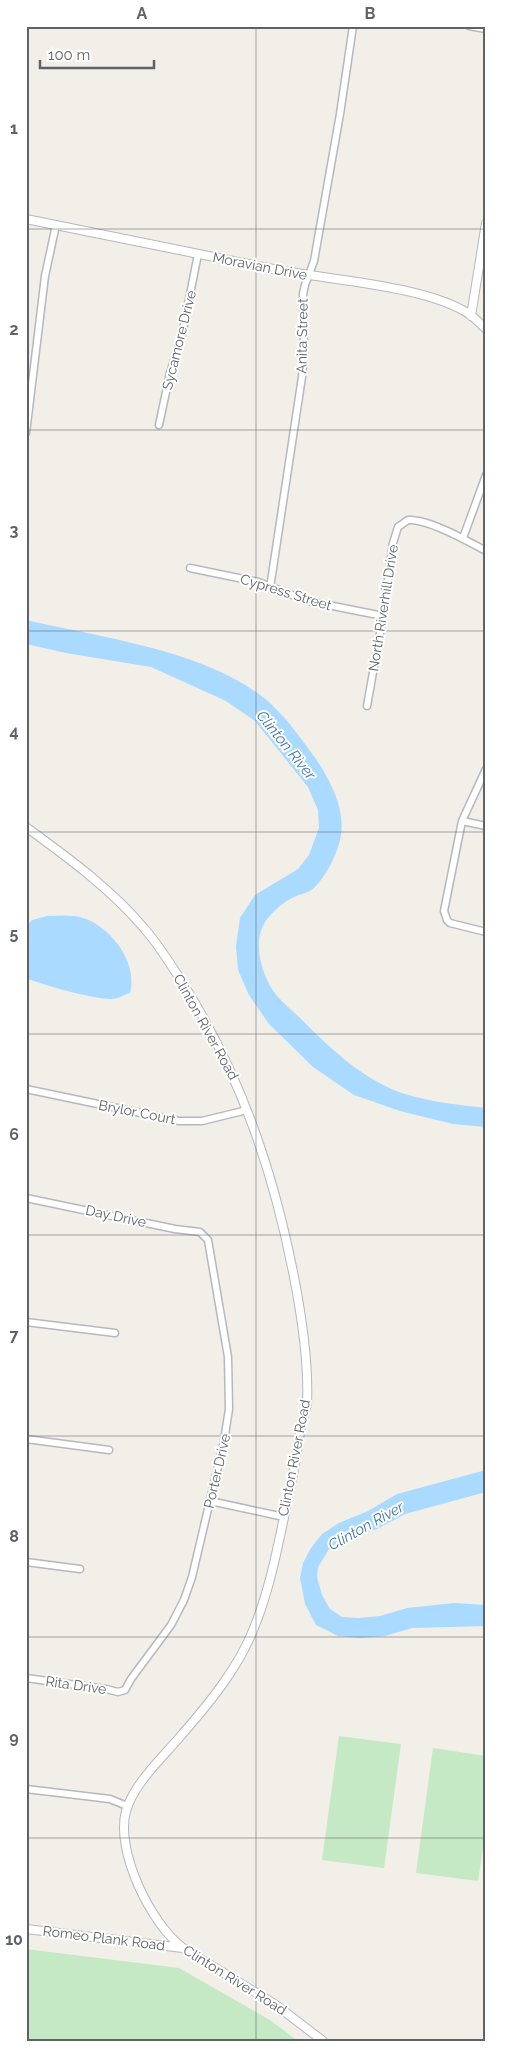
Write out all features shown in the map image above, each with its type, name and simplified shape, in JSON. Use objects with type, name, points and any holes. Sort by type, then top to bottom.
[{"type":"street","name":"Anita Street","points":[[270,588],[302,377],[304,353],[302,306],[304,285],[314,261],[340,114],[353,26]]},
{"type":"street","points":[[469,26],[486,29]]},
{"type":"street","name":"Moravian Drive","points":[[26,218],[309,276],[385,288],[426,297],[441,301],[471,316],[486,329]]},
{"type":"street","points":[[471,316],[486,223]]},
{"type":"street","points":[[26,432],[45,276],[56,225]]},
{"type":"street","name":"Sycamore Drive","points":[[159,426],[170,373],[182,335],[198,254]]},
{"type":"street","points":[[486,475],[463,538],[486,551]]},
{"type":"street","name":"North Riverhill Drive","points":[[367,706],[383,616],[393,543],[401,523],[413,520],[463,538]]},
{"type":"street","name":"Cypress Street","points":[[190,568],[238,578],[308,601],[383,616]]},
{"type":"street","points":[[486,768],[462,821],[444,906],[446,920],[454,925],[486,932]]},
{"type":"street","points":[[462,821],[486,826]]},
{"type":"street","name":"Clinton River Road","points":[[26,827],[55,848],[116,899],[158,946],[216,1040],[237,1083],[278,1203],[297,1292],[304,1344],[306,1408],[284,1517],[266,1593],[247,1645],[220,1685],[146,1776],[128,1806],[123,1829],[124,1843],[131,1866],[160,1924],[169,1936],[183,1948],[276,2005],[323,2041]]},
{"type":"street","name":"Brylor Court","points":[[26,1089],[179,1120],[202,1121],[247,1110]]},
{"type":"street","name":"Day Drive","points":[[26,1198],[175,1229],[193,1230],[204,1235]]},
{"type":"street","name":"Porter Drive","points":[[125,1690],[171,1624],[184,1600],[192,1577],[226,1432],[230,1378],[228,1357],[211,1264],[210,1247],[204,1235]]},
{"type":"street","points":[[26,1322],[115,1333]]},
{"type":"street","points":[[26,1439],[109,1450]]},
{"type":"street","points":[[210,1501],[284,1517]]},
{"type":"street","points":[[26,1562],[80,1569]]},
{"type":"street","name":"Rita Drive","points":[[26,1678],[118,1692],[125,1690]]},
{"type":"street","points":[[26,1789],[110,1800],[128,1806]]},
{"type":"street","name":"Romeo Plank Road","points":[[26,1929],[183,1948]]},
{"type":"green space","points":[[339,1736],[401,1744],[384,1868],[322,1860]]},
{"type":"green space","points":[[433,1748],[486,1756],[486,1828],[478,1881],[416,1873]]},
{"type":"green space","points":[[26,1949],[179,1968],[270,2020],[298,2041],[26,2041]]},
{"type":"water","name":"Clinton River","points":[[26,620],[156,649],[189,659],[220,671],[248,687],[272,705],[284,718],[316,759],[326,776],[339,805],[342,825],[340,842],[335,856],[319,883],[312,890],[294,897],[281,905],[272,913],[263,926],[260,933],[259,948],[263,971],[269,984],[282,1001],[322,1039],[360,1071],[389,1088],[415,1097],[486,1108],[486,1127],[453,1124],[400,1111],[354,1095],[313,1067],[269,1024],[249,995],[238,970],[236,946],[240,918],[255,895],[298,869],[309,855],[319,828],[318,810],[308,787],[255,721],[226,701],[151,667],[66,653],[26,644]]},
{"type":"water","points":[[47,916],[81,917],[96,924],[105,931],[121,948],[126,959],[130,970],[130,993],[111,999],[93,997],[26,978],[26,927],[32,920]]},
{"type":"water","name":"Clinton River","points":[[486,1470],[486,1492],[405,1514],[377,1529],[331,1546],[318,1567],[317,1577],[322,1595],[330,1609],[342,1617],[380,1616],[407,1608],[454,1603],[486,1605],[486,1626],[412,1628],[385,1636],[360,1638],[338,1636],[316,1625],[305,1604],[300,1578],[303,1563],[311,1548],[322,1534],[339,1523],[368,1511],[397,1494]]}]
